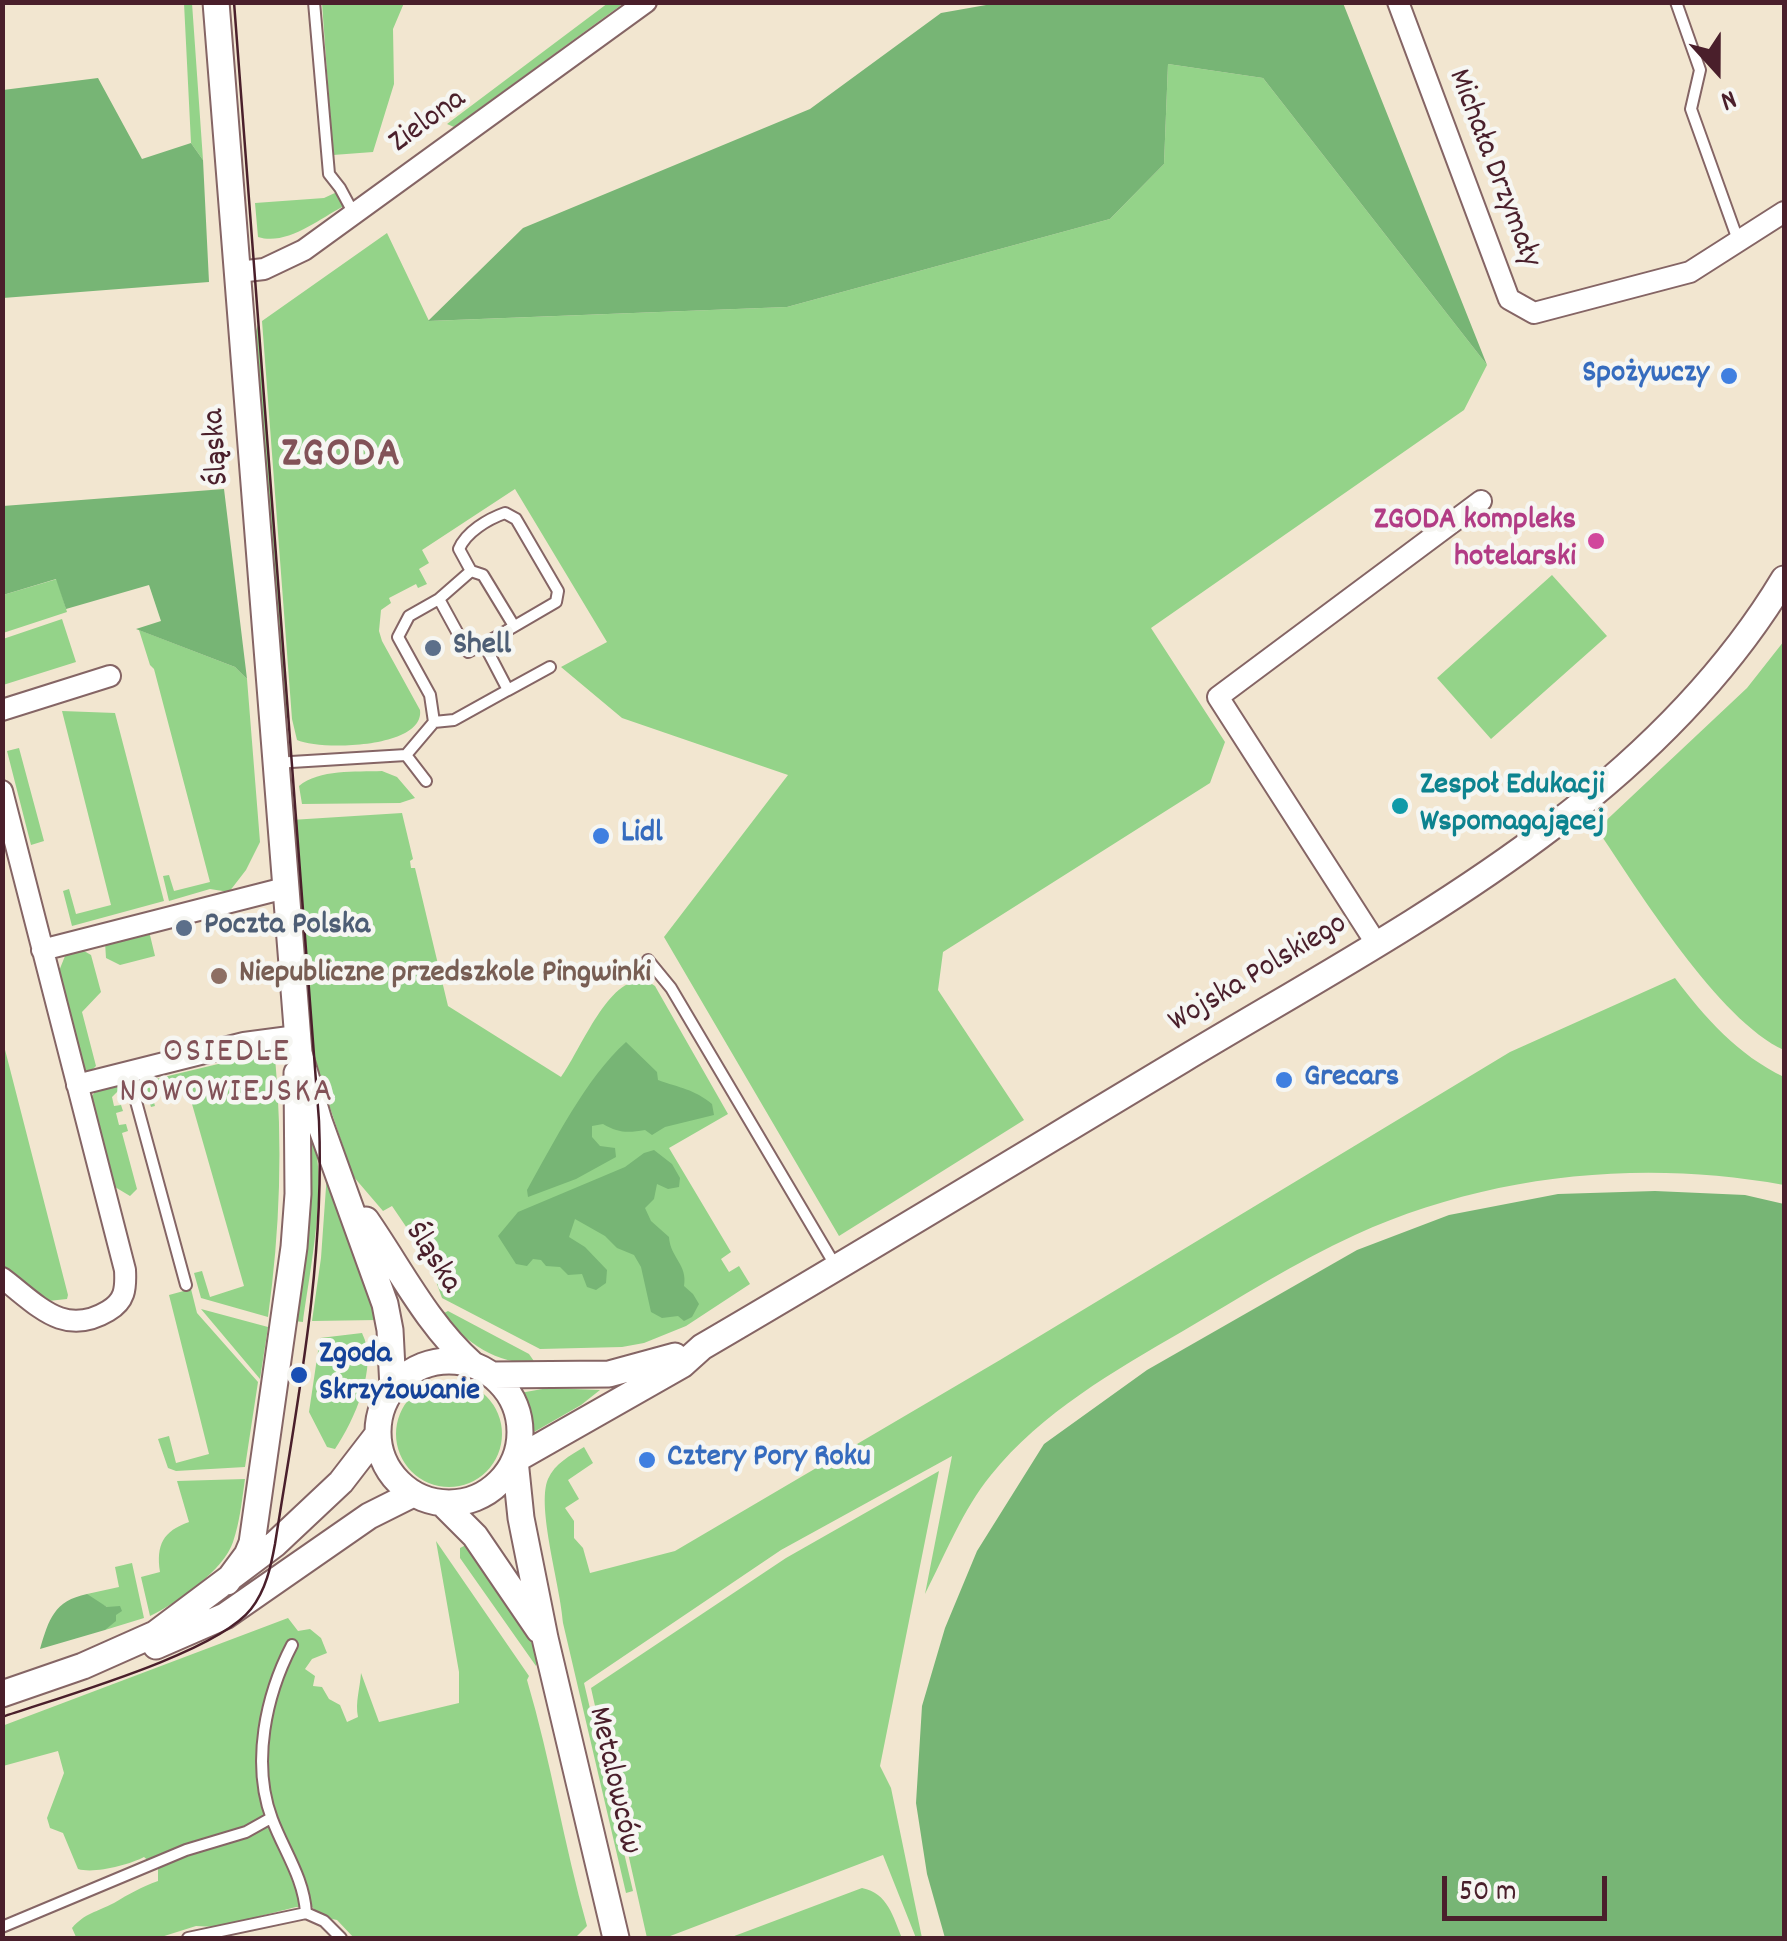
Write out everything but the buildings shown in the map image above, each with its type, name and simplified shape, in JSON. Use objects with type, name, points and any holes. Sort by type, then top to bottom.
[{"type":"street","name":"Śląska","points":[[216,2],[298,1044],[319,1121],[385,1304],[393,1388]]},
{"type":"street","name":"Zielona","points":[[238,272],[281,262],[354,215],[646,2]]},
{"type":"street","name":"Michała Drzymały","points":[[1398,2],[1509,299],[1534,313],[1690,272],[1784,212]]},
{"type":"street","points":[[1376,943],[1218,696],[1482,501]]},
{"type":"street","name":"Wojska Polskiego","points":[[515,1460],[682,1365],[702,1348],[1482,878],[1618,772],[1713,678],[1757,622],[1784,579]]},
{"type":"street","points":[[2,710],[110,676]]},
{"type":"street","points":[[2,791],[126,1270],[123,1298],[103,1314],[74,1323],[53,1316],[2,1278]]},
{"type":"street","points":[[42,950],[285,888]]},
{"type":"street","points":[[77,1085],[244,1043],[298,1044],[298,1194],[286,1309],[252,1543],[228,1582]]},
{"type":"street","name":"Śląska","points":[[344,1183],[429,1317],[449,1343],[482,1370]]},
{"type":"street","name":"Wojska Polskiego","points":[[482,1370],[609,1374],[702,1348]]},
{"type":"street","points":[[437,1361],[482,1370],[509,1392],[518,1414],[521,1438],[515,1460],[503,1479],[486,1494],[464,1502],[442,1504],[413,1494],[386,1464],[378,1434],[379,1418],[393,1388],[406,1376],[437,1361]]},
{"type":"street","points":[[83,1666],[155,1634],[228,1582],[340,1482],[378,1434]]},
{"type":"street","name":"Metalowców","points":[[515,1460],[521,1518],[545,1638],[616,1938]]},
{"type":"street","points":[[2,1694],[153,1647],[225,1616],[369,1516],[413,1494]]},
{"type":"street","points":[[442,1504],[475,1536],[545,1638]]},
{"type":"lane","points":[[314,2],[328,174],[354,215]]},
{"type":"lane","points":[[1676,2],[1700,70],[1691,109],[1738,240]]},
{"type":"lane","points":[[439,599],[468,652],[484,644],[556,602],[558,590],[516,519],[505,513],[464,538],[459,549],[471,571],[483,575],[514,626]]},
{"type":"lane","points":[[434,722],[430,695],[398,638],[409,616],[439,599],[471,571]]},
{"type":"lane","points":[[484,644],[508,690]]},
{"type":"lane","points":[[274,762],[406,754],[434,722],[454,720],[550,667]]},
{"type":"lane","points":[[406,754],[426,781]]},
{"type":"lane","points":[[648,960],[671,988],[838,1268]]},
{"type":"lane","points":[[128,1071],[186,1284]]},
{"type":"lane","points":[[292,1645],[276,1676],[265,1727],[264,1789],[272,1818],[299,1876],[306,1913]]},
{"type":"lane","points":[[2,1927],[186,1850],[246,1832],[272,1818]]},
{"type":"lane","points":[[188,1938],[306,1913],[324,1922],[341,1938]]},
{"type":"green space","points":[[1003,2],[1343,3],[1487,365],[1263,78],[1168,64],[1164,164],[1110,219],[787,307],[428,321],[523,228],[810,109],[941,13]]},
{"type":"green space","points":[[184,3],[192,3],[203,160],[191,143]]},
{"type":"green space","points":[[322,3],[404,3],[393,29],[394,84],[373,152],[333,155]]},
{"type":"green space","points":[[608,3],[624,3],[454,127],[447,124]]},
{"type":"green space","points":[[1168,64],[1263,78],[1487,365],[1464,410],[1151,628],[1225,742],[1210,783],[943,952],[938,990],[1024,1120],[839,1236],[664,937],[788,775],[622,718],[561,667],[607,642],[515,489],[422,550],[429,563],[419,569],[427,584],[418,588],[416,584],[389,598],[391,603],[381,610],[382,641],[420,710],[417,723],[390,739],[369,743],[327,745],[297,740],[292,719],[262,321],[387,233],[429,321],[787,307],[1110,219],[1164,164]]},
{"type":"green space","points":[[98,78],[142,159],[191,143],[203,160],[209,282],[3,298],[3,90]]},
{"type":"green space","points":[[337,192],[344,203],[342,207],[312,225],[280,238],[258,237],[255,203],[324,198]]},
{"type":"green space","points":[[258,325],[288,718],[284,715],[255,351]]},
{"type":"green space","points":[[224,489],[247,679],[235,667],[136,629],[161,621],[149,585],[66,609],[56,579],[3,595],[3,506]]},
{"type":"green space","points":[[1552,575],[1607,636],[1491,739],[1437,678]]},
{"type":"green space","points":[[57,579],[67,612],[3,633],[3,595]]},
{"type":"green space","points":[[62,619],[76,662],[3,685],[3,639]]},
{"type":"green space","points":[[139,630],[235,667],[247,679],[260,842],[229,892],[210,889],[169,901],[163,876],[169,875],[174,891],[210,882],[154,669]]},
{"type":"green space","points":[[1784,641],[1784,1050],[1759,1035],[1707,983],[1597,829],[1747,688]]},
{"type":"green space","points":[[62,711],[115,713],[164,901],[72,926],[63,891],[69,889],[76,914],[111,905]]},
{"type":"green space","points":[[19,748],[44,841],[31,845],[7,751]]},
{"type":"green space","points":[[382,771],[397,777],[415,798],[400,803],[302,804],[299,786],[307,781],[338,773]]},
{"type":"green space","points":[[402,813],[413,859],[411,868],[415,868],[448,1006],[561,1077],[613,996],[626,985],[640,981],[655,986],[728,1114],[669,1148],[731,1252],[721,1259],[729,1272],[739,1266],[750,1284],[686,1326],[644,1343],[622,1347],[540,1349],[442,1298],[428,1259],[392,1206],[383,1211],[353,1176],[307,1030],[291,820]]},
{"type":"green space","points":[[149,931],[155,956],[120,965],[106,958],[105,942]]},
{"type":"green space","points":[[79,948],[91,955],[101,992],[82,1012],[96,1066],[90,1072],[84,1071],[59,971],[65,956]]},
{"type":"green space","points":[[1675,978],[1724,1034],[1752,1058],[1784,1077],[1784,1185],[1675,1173],[1566,1177],[1458,1198],[1406,1214],[1289,1269],[1131,1362],[1056,1412],[1011,1452],[981,1488],[925,1594],[952,1456],[781,1550],[584,1683],[633,1891],[626,1893],[563,1623],[547,1528],[545,1492],[551,1473],[559,1464],[584,1447],[593,1463],[568,1480],[579,1499],[565,1508],[574,1521],[574,1538],[583,1548],[590,1573],[675,1551],[1510,1052]]},
{"type":"green space","points":[[2,1038],[67,1299],[48,1301],[3,1267]]},
{"type":"green space","points":[[626,1042],[657,1072],[658,1080],[705,1099],[712,1104],[714,1115],[665,1127],[652,1135],[645,1130],[623,1132],[603,1124],[592,1126],[592,1137],[600,1146],[615,1148],[616,1157],[576,1179],[528,1197],[527,1190],[572,1112],[597,1074]]},
{"type":"green space","points":[[264,1053],[275,1057],[279,1155],[278,1219],[268,1317],[201,1298],[194,1273],[202,1271],[210,1297],[244,1286],[184,1076],[149,1085],[155,1106],[151,1107],[143,1082]]},
{"type":"green space","points":[[124,1085],[112,1097],[114,1106],[121,1105],[123,1111],[116,1113],[119,1125],[126,1124],[128,1131],[122,1133],[137,1189],[130,1196],[115,1187],[92,1096],[99,1086]]},
{"type":"green space","points":[[312,1138],[319,1177],[318,1202],[303,1322],[294,1321],[308,1139]]},
{"type":"green space","points":[[654,1150],[672,1164],[680,1178],[679,1187],[668,1189],[657,1184],[654,1199],[645,1208],[651,1221],[669,1237],[683,1272],[684,1286],[699,1304],[692,1317],[684,1321],[678,1316],[662,1318],[651,1312],[641,1267],[634,1255],[575,1219],[569,1237],[607,1270],[606,1283],[596,1290],[587,1287],[582,1274],[568,1275],[560,1267],[546,1266],[541,1260],[533,1259],[527,1266],[516,1264],[498,1236],[518,1212],[625,1167]]},
{"type":"green space","points":[[327,1173],[377,1320],[312,1321]]},
{"type":"green space","points":[[1655,1191],[1745,1195],[1784,1204],[1784,1938],[945,1938],[927,1874],[916,1803],[922,1706],[945,1628],[977,1551],[1044,1444],[1147,1370],[1357,1250],[1449,1215],[1558,1194]]},
{"type":"green space","points":[[191,1289],[197,1313],[258,1382],[245,1467],[176,1471],[168,1468],[158,1439],[169,1436],[176,1463],[209,1454],[169,1295]]},
{"type":"green space","points":[[201,1309],[268,1327],[260,1379]]},
{"type":"green space","points":[[448,1311],[529,1354],[536,1364],[508,1360],[483,1350],[442,1314]]},
{"type":"green space","points":[[362,1333],[368,1361],[362,1393],[335,1449],[327,1447],[309,1412],[320,1338]]},
{"type":"green space","points":[[449,1381],[469,1385],[486,1397],[498,1414],[502,1434],[498,1454],[486,1471],[469,1483],[449,1487],[429,1483],[412,1471],[400,1454],[396,1434],[400,1414],[412,1397],[429,1385]]},
{"type":"green space","points":[[548,1388],[600,1390],[581,1405],[531,1431],[520,1393]]},
{"type":"green space","points":[[939,1471],[880,1766],[891,1788],[922,1938],[916,1938],[883,1855],[665,1938],[647,1938],[591,1688],[786,1558]]},
{"type":"green space","points":[[245,1479],[228,1553],[198,1585],[150,1616],[141,1577],[160,1572],[163,1540],[189,1522],[177,1481]]},
{"type":"green space","points":[[436,1541],[529,1676],[587,1926],[575,1938],[354,1938],[337,1920],[322,1917],[312,1907],[296,1907],[217,1927],[196,1926],[158,1938],[76,1937],[72,1928],[77,1923],[158,1881],[158,1869],[144,1857],[111,1868],[78,1869],[63,1833],[50,1828],[47,1818],[64,1773],[58,1751],[3,1766],[2,1726],[288,1618],[298,1631],[310,1629],[321,1638],[327,1653],[312,1659],[305,1669],[315,1676],[313,1686],[322,1687],[329,1699],[340,1705],[347,1722],[358,1717],[361,1673],[379,1722],[459,1703],[459,1672]]},
{"type":"green space","points":[[466,1545],[533,1645],[536,1666],[460,1558],[460,1548]]},
{"type":"green space","points":[[132,1563],[144,1618],[105,1630],[107,1607],[87,1594],[119,1587],[115,1567]]},
{"type":"green space","points":[[87,1594],[107,1607],[120,1606],[122,1611],[116,1615],[116,1621],[105,1630],[40,1649],[46,1629],[60,1607]]},
{"type":"green space","points":[[862,1888],[884,1900],[902,1938],[729,1938]]},
{"type":"tram line","points":[[2,1717],[173,1657],[206,1642],[251,1609],[270,1569],[308,1333],[318,1227],[319,1121],[234,2]]},
{"type":"place","name":"Spożywczy","points":[[1729,376]]},
{"type":"place","name":"ZGODA kompleks hotelarski","points":[[1596,541]]},
{"type":"place","name":"Shell","points":[[433,648]]},
{"type":"place","name":"Zespoł Edukacji Wspomagającej","points":[[1400,806]]},
{"type":"place","name":"Lidl","points":[[601,836]]},
{"type":"place","name":"Poczta Polska","points":[[184,928]]},
{"type":"place","name":"Niepubliczne przedszkole Pingwinki","points":[[219,976]]},
{"type":"place","name":"Grecars","points":[[1284,1080]]},
{"type":"place","name":"Zgoda Skrzyżowanie","points":[[299,1375]]},
{"type":"place","name":"Cztery Pory Roku","points":[[647,1460]]},
{"type":"district","name":"ZGODA","points":[[342,458]]},
{"type":"district","name":"OSIEDLE NOWOWIEJSKA","points":[[227,1075]]}]
